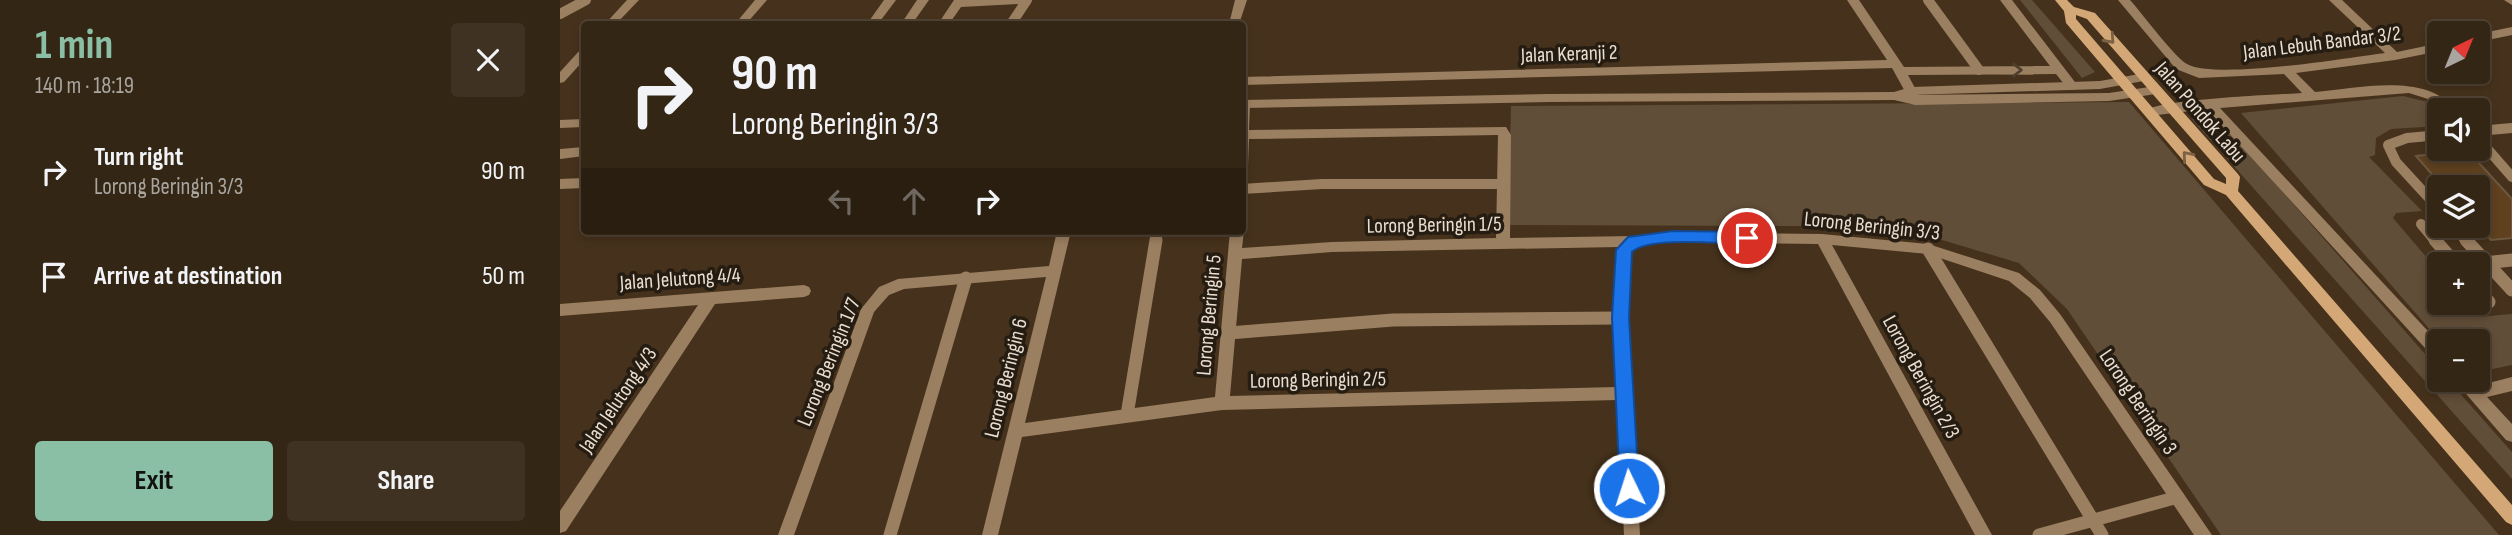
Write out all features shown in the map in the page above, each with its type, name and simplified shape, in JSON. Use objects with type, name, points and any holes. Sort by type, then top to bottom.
[{"type":"main road","name":"Jalan Pondok Labu","points":[[2065,5],[2091,16],[2233,177],[2231,192],[2209,182],[2070,20],[2065,5]]},
{"type":"main road","points":[[2231,192],[2512,517]]},
{"type":"street","points":[[613,21],[633,0]]},
{"type":"street","points":[[743,21],[761,0]]},
{"type":"street","points":[[874,21],[890,0]]},
{"type":"street","points":[[908,21],[923,0]]},
{"type":"street","points":[[945,21],[959,2],[1020,0]]},
{"type":"street","points":[[1235,21],[1241,0]]},
{"type":"street","points":[[1853,0],[1898,67],[1913,96]]},
{"type":"street","points":[[2006,0],[2072,86]]},
{"type":"street","name":"Jalan Lebuh Bandar 3/2","points":[[2124,0],[2180,66],[2199,74],[2287,70],[2427,50]]},
{"type":"street","points":[[2335,0],[2395,56]]},
{"type":"street","points":[[2490,36],[2512,31]]},
{"type":"street","points":[[560,79],[581,56]]},
{"type":"street","name":"Jalan Keranji 2","points":[[1246,81],[1898,67],[1979,71],[2062,70]]},
{"type":"street","points":[[2287,70],[2312,97]]},
{"type":"street","points":[[1913,96],[2072,86],[2145,77]]},
{"type":"street","points":[[2150,113],[2172,108],[2409,89],[2434,98]]},
{"type":"street","points":[[1246,104],[1548,98],[2133,94],[2156,90]]},
{"type":"street","points":[[2211,106],[2427,341]]},
{"type":"street","points":[[560,124],[581,123]]},
{"type":"street","points":[[1246,134],[1502,130],[1505,135],[1503,244]]},
{"type":"street","points":[[560,154],[581,152]]},
{"type":"street","points":[[560,184],[581,183]]},
{"type":"street","name":"Lorong Beringin 6","points":[[990,535],[1063,235]]},
{"type":"street","name":"Lorong Beringin 5","points":[[1222,403],[1237,235]]},
{"type":"street","name":"Lorong Beringin 3/3","points":[[1634,241],[1673,237],[1822,239],[1928,249],[2014,277],[2035,294]]},
{"type":"street","name":"Lorong Beringin 2/3","points":[[1822,239],[1984,535]]},
{"type":"street","points":[[1632,535],[1620,318],[1624,250],[1634,241]]},
{"type":"street","name":"Lorong Beringin 1/5","points":[[1235,254],[1332,247],[1634,241]]},
{"type":"street","name":"Lorong Beringin 1/7","points":[[786,535],[874,301],[891,286],[1054,271]]},
{"type":"street","name":"Jalan Jelutong 4/4","points":[[560,310],[804,291]]},
{"type":"street","name":"Lorong Beringin 3","points":[[2035,294],[2055,318],[2204,535]]},
{"type":"street","name":"Jalan Jelutong 4/3","points":[[560,525],[711,298]]},
{"type":"street","points":[[2512,384],[2474,393],[2512,435]]},
{"type":"street","name":"Lorong Beringin 2/5","points":[[1015,431],[1222,403],[1623,393]]},
{"type":"lane","points":[[560,14],[586,0]]},
{"type":"lane","points":[[1013,21],[1027,0]]},
{"type":"lane","points":[[1928,0],[1979,71]]},
{"type":"lane","points":[[2490,130],[2512,128]]},
{"type":"lane","points":[[2427,136],[2407,138],[2388,145],[2396,162],[2427,197]]},
{"type":"lane","points":[[2490,152],[2512,177]]},
{"type":"lane","points":[[1246,189],[1322,184],[1503,184]]},
{"type":"lane","points":[[2421,224],[2446,252]]},
{"type":"lane","points":[[1127,415],[1156,235]]},
{"type":"lane","points":[[1928,249],[2102,535]]},
{"type":"lane","points":[[2490,263],[2512,260]]},
{"type":"lane","points":[[2490,272],[2512,290]]},
{"type":"lane","points":[[890,535],[966,278]]},
{"type":"lane","points":[[1229,333],[1393,320],[1620,318]]},
{"type":"lane","points":[[2039,535],[2178,497]]},
{"type":"shaded area","points":[[2020,0],[2032,0],[2095,72],[2082,78]]},
{"type":"shaded area","points":[[2403,96],[2427,102],[2427,127],[2391,129],[2376,138],[2375,155],[2369,157],[2422,211],[2396,213],[2393,218],[2427,258],[2427,315],[2478,317],[2512,314],[2512,365],[2490,370],[2490,329],[2430,329],[2241,113]]},
{"type":"shaded area","points":[[2129,102],[2499,535],[2221,535],[2067,309],[2019,263],[1922,234],[1799,226],[1508,225],[1511,106]]},
{"type":"shaded area","points":[[2209,115],[2224,125],[2427,356],[2427,383],[2191,118]]},
{"type":"shaded area","points":[[2435,392],[2459,392],[2512,452],[2512,479]]},
{"type":"building","points":[[2427,155],[2427,161],[2477,161],[2490,175],[2433,175],[2416,156]]},
{"type":"building","points":[[2490,175],[2512,199],[2512,238],[2491,240]]},
{"type":"route","points":[[1629,488],[1620,318],[1624,250],[1634,241],[1673,237],[1747,238]]}]
